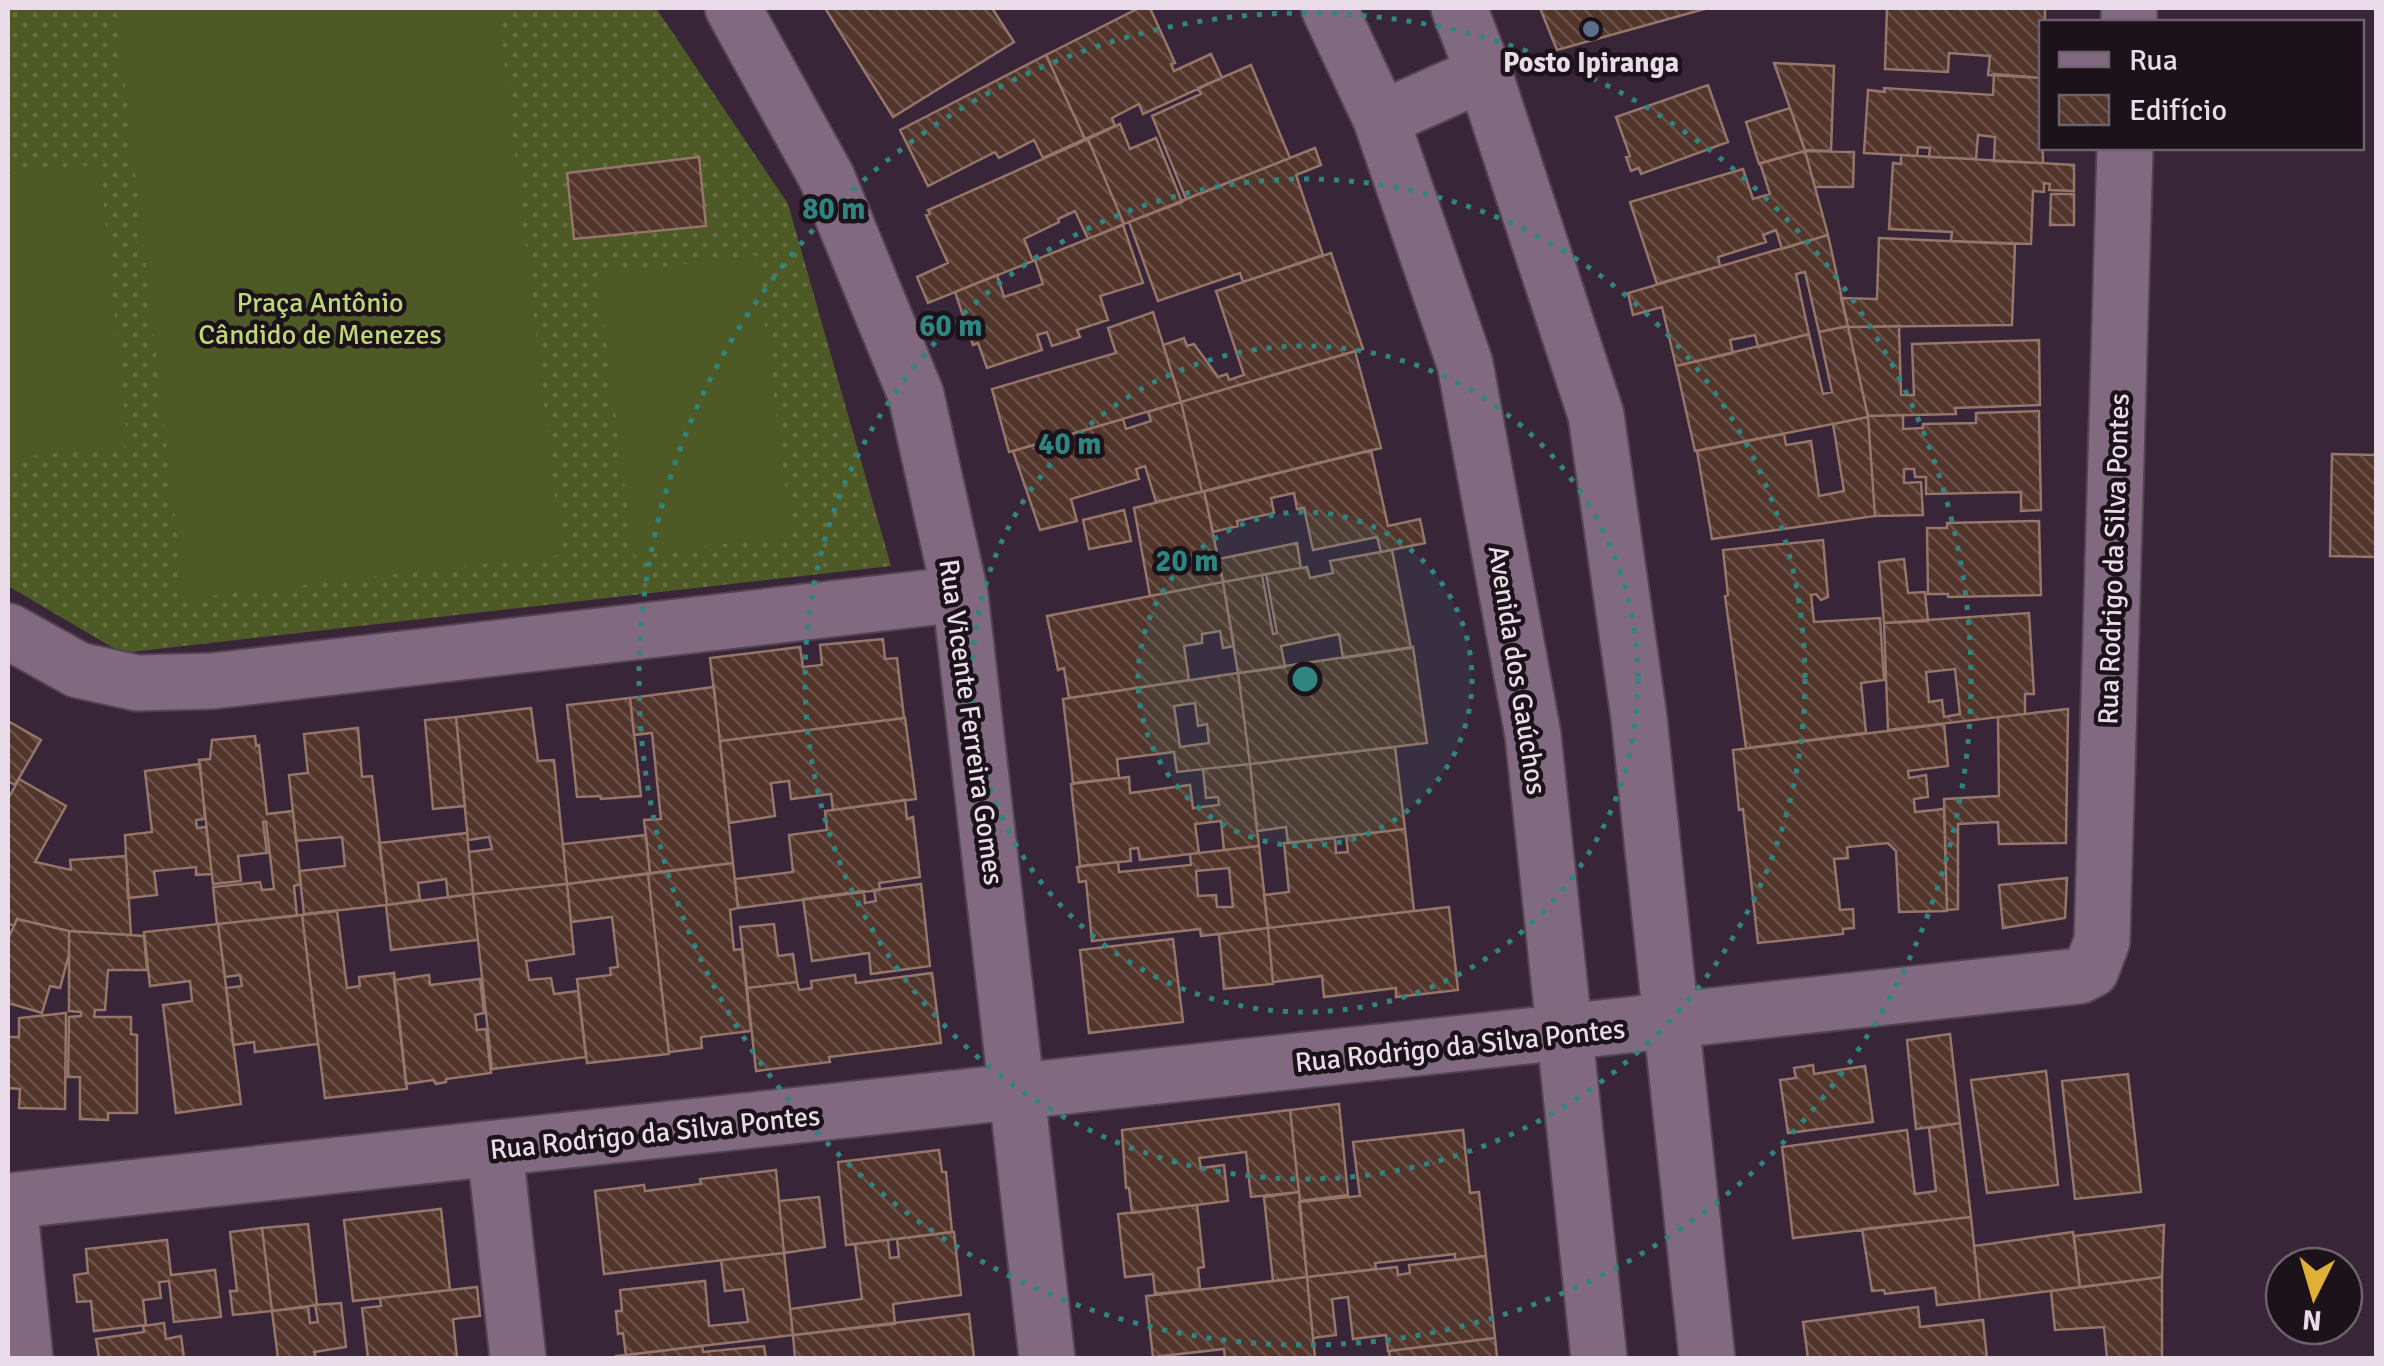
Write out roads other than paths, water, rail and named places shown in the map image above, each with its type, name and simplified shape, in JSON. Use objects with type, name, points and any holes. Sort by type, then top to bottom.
[{"type":"street","name":"Rua Vicente Ferreira Gomes","points":[[732,8],[827,178],[916,395],[960,594],[1047,1358]]},
{"type":"street","name":"Avenida dos Gaúchos","points":[[1328,8],[1381,119],[1465,364],[1533,736],[1599,1358]]},
{"type":"street","points":[[1459,8],[1596,415],[1640,718],[1707,1358]]},
{"type":"street","points":[[1381,119],[1484,73]]},
{"type":"street","name":"Rua Rodrigo da Silva Pontes","points":[[8,1201],[2067,980],[2091,970],[2102,941],[2126,150]]},
{"type":"street","points":[[8,631],[78,670],[137,683],[214,681],[960,594]]},
{"type":"street","points":[[495,1150],[518,1358]]},
{"type":"street","points":[[8,1201],[25,1358]]},
{"type":"place","name":"Posto Ipiranga","points":[[1591,29]]},
{"type":"park label","name":"Praça Antônio Cândido de Menezes","points":[[320,318]]}]
